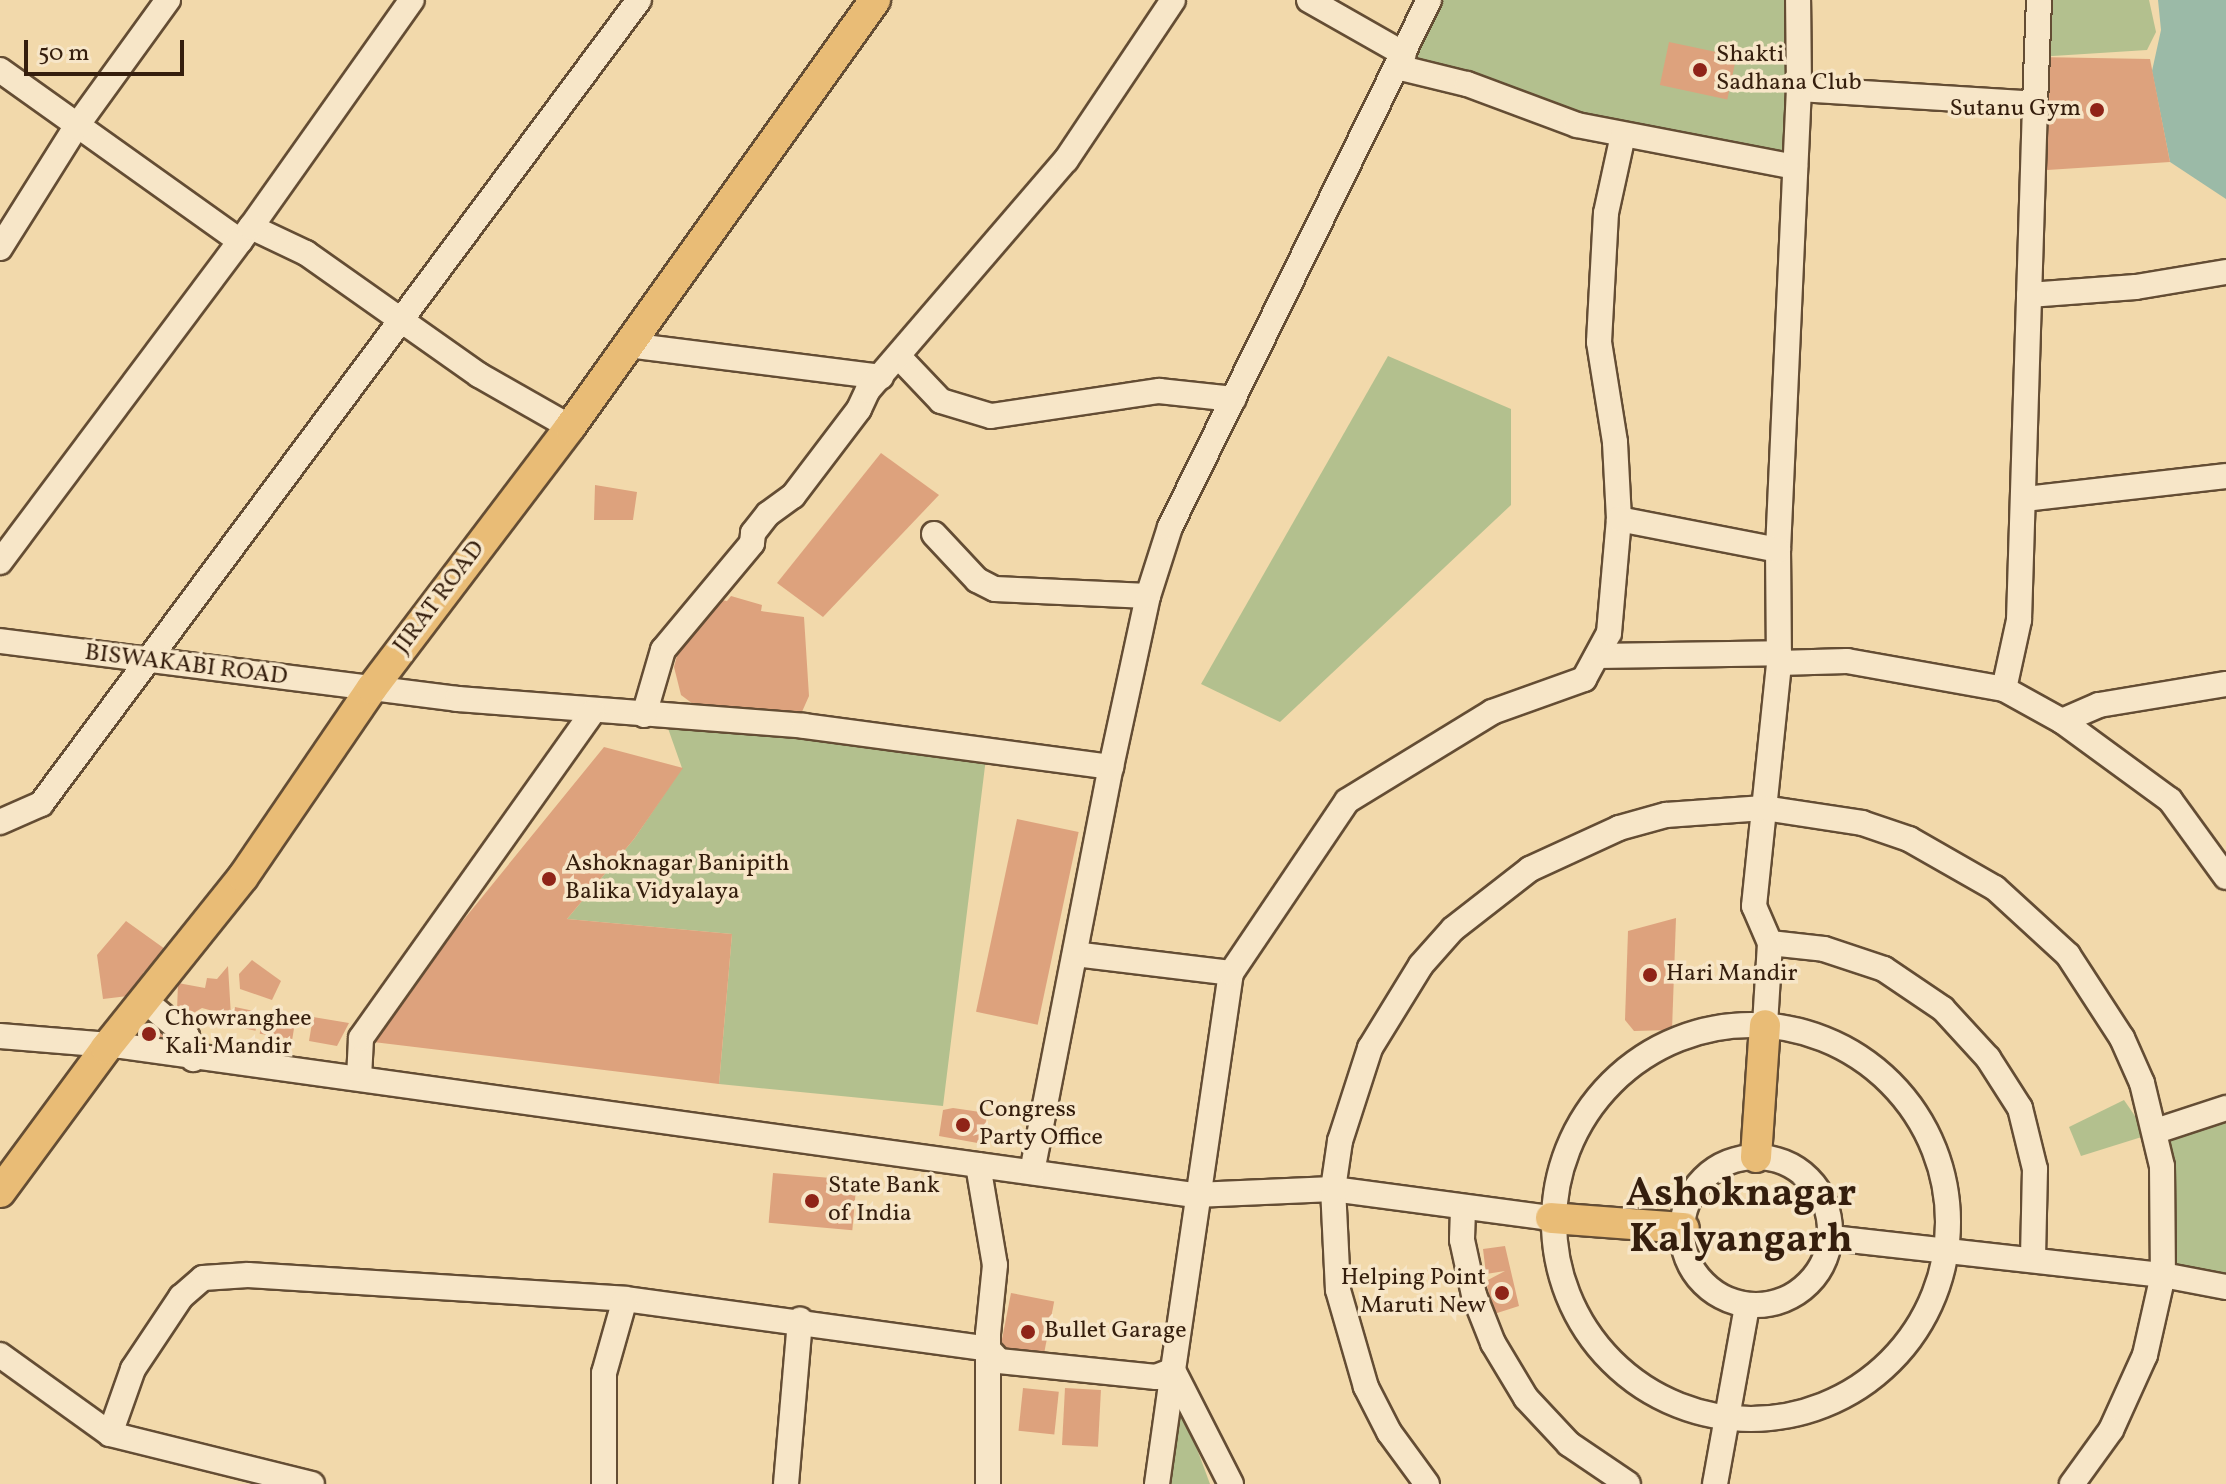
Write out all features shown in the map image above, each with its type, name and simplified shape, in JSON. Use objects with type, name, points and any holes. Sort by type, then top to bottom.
[{"type":"main road","name":"JIRAT ROAD","points":[[0,1192],[106,1048],[251,866],[372,688],[570,427],[875,0]]},
{"type":"main road","points":[[1756,1157],[1765,1025]]},
{"type":"main road","points":[[1551,1218],[1684,1228]]},
{"type":"street","points":[[0,248],[76,127],[168,0]]},
{"type":"street","points":[[0,562],[246,234],[412,0]]},
{"type":"street","points":[[0,822],[41,804],[639,0]]},
{"type":"street","points":[[644,715],[663,650],[752,543],[753,533],[768,514],[793,496],[881,377],[1066,160],[1173,0]]},
{"type":"street","points":[[1309,0],[1401,61],[1577,125],[1795,167]]},
{"type":"street","points":[[1032,1172],[1111,767],[1148,596],[1170,527],[1327,200],[1401,61],[1429,0]]},
{"type":"street","points":[[1765,1025],[1770,943],[1754,906],[1779,658],[1778,550],[1799,89],[1798,0]]},
{"type":"street","points":[[2004,689],[2019,620],[2039,0]]},
{"type":"street","points":[[0,70],[76,127],[246,234],[306,253],[492,383],[570,427]]},
{"type":"street","points":[[1799,89],[2035,104]]},
{"type":"street","points":[[1157,1484],[1195,1195],[1231,973],[1347,801],[1492,712],[1584,679],[1609,633],[1619,519],[1615,442],[1599,342],[1606,213],[1623,135]]},
{"type":"street","points":[[2029,295],[2136,287],[2226,272]]},
{"type":"street","points":[[628,345],[881,377]]},
{"type":"street","points":[[900,358],[941,401],[991,416],[1159,391],[1234,399]]},
{"type":"street","points":[[2025,499],[2226,476]]},
{"type":"street","points":[[1619,519],[1778,550]]},
{"type":"street","points":[[934,534],[977,580],[995,589],[1148,596]]},
{"type":"street","name":"BISWAKABI ROAD","points":[[0,641],[145,662],[593,712],[804,726],[1111,767]]},
{"type":"street","points":[[1597,656],[1847,661],[2004,689],[2062,721],[2170,800],[2226,877]]},
{"type":"street","points":[[2062,721],[2099,705],[2226,684]]},
{"type":"street","points":[[359,1078],[361,1038],[593,712]]},
{"type":"street","points":[[1427,1484],[1389,1432],[1349,1340],[1335,1265],[1333,1189],[1340,1141],[1370,1048],[1421,965],[1462,921],[1530,869],[1619,828],[1703,810],[1764,808],[1837,818],[1909,839],[1953,861],[2014,903],[2068,955],[2097,995],[2142,1083],[2156,1131],[2166,1202],[2163,1275],[2145,1355],[2111,1430],[2072,1484]]},
{"type":"street","points":[[1770,943],[1824,949],[1884,969],[1943,1009],[1988,1058],[2020,1108],[2035,1169],[2033,1259]]},
{"type":"street","points":[[1075,954],[1231,973]]},
{"type":"street","points":[[144,1000],[187,1036],[193,1059]]},
{"type":"street","points":[[1765,1025],[1805,1032],[1843,1048],[1877,1070],[1905,1099],[1928,1133],[1942,1171],[1949,1211],[1947,1251],[1927,1311],[1908,1344],[1872,1380],[1827,1405],[1778,1419],[1727,1419],[1679,1407],[1635,1383],[1599,1350],[1572,1308],[1556,1262],[1551,1218],[1562,1161],[1585,1114],[1619,1074],[1663,1045],[1700,1033],[1765,1025]]},
{"type":"street","points":[[0,1036],[106,1048],[122,1046],[193,1059],[359,1078],[1195,1195],[1333,1189],[1463,1210],[1551,1218]]},
{"type":"street","points":[[2156,1131],[2226,1108]]},
{"type":"street","points":[[1756,1157],[1792,1165],[1823,1195],[1832,1238],[1818,1275],[1787,1300],[1747,1306],[1707,1289],[1683,1252],[1684,1208],[1708,1173],[1756,1157]]},
{"type":"street","points":[[978,1165],[995,1265],[988,1349],[988,1484]]},
{"type":"street","points":[[1463,1210],[1462,1240],[1474,1295],[1493,1343],[1526,1398],[1569,1444],[1628,1484]]},
{"type":"street","points":[[1832,1238],[2163,1275],[2226,1287]]},
{"type":"street","points":[[110,1434],[133,1369],[181,1297],[203,1278],[248,1275],[625,1299],[800,1320],[988,1349],[999,1361],[1156,1377],[1173,1370]]},
{"type":"street","points":[[604,1484],[604,1373],[625,1299]]},
{"type":"street","points":[[1715,1484],[1747,1306]]},
{"type":"street","points":[[786,1484],[800,1320]]},
{"type":"street","points":[[0,1355],[110,1434],[312,1484]]},
{"type":"street","points":[[1173,1370],[1231,1484]]},
{"type":"green space","points":[[1431,0],[1796,0],[1795,167],[1594,129],[1397,67]]},
{"type":"green space","points":[[2039,0],[2149,0],[2156,32],[2147,50],[2037,57]]},
{"type":"green space","points":[[1388,356],[1511,409],[1511,505],[1280,722],[1201,684]]},
{"type":"green space","points":[[664,717],[987,750],[943,1106],[719,1084],[732,934],[567,919],[634,839],[682,768]]},
{"type":"green space","points":[[2124,1100],[2148,1135],[2081,1156],[2069,1127]]},
{"type":"green space","points":[[2226,1108],[2226,1287],[2163,1275],[2156,1131]]},
{"type":"green space","points":[[1177,1395],[1210,1484],[1167,1484]]},
{"type":"shaded area","points":[[2158,0],[2226,0],[2226,199],[2170,162],[2152,71],[2161,30]]},
{"type":"building","name":"Shakti Sadhana Club","points":[[1669,42],[1736,56],[1727,99],[1660,85]]},
{"type":"building","name":"Sutanu Gym","points":[[2037,57],[2150,59],[2170,162],[2032,171]]},
{"type":"building","points":[[881,453],[939,495],[823,617],[777,583]]},
{"type":"building","points":[[595,485],[637,492],[633,520],[594,520]]},
{"type":"building","points":[[731,596],[762,605],[761,611],[804,617],[809,696],[801,714],[701,710],[681,695],[674,667],[681,640],[716,599],[727,601]]},
{"type":"building","name":"Ashoknagar Banipith Balika Vidyalaya","points":[[604,747],[683,768],[634,839],[567,919],[732,934],[719,1084],[365,1041]]},
{"type":"building","points":[[1017,819],[1079,832],[1038,1025],[976,1012]]},
{"type":"building","name":"Hari Mandir","points":[[1676,918],[1672,1030],[1634,1031],[1625,1020],[1628,931]]},
{"type":"building","points":[[126,921],[165,949],[143,973],[147,980],[128,996],[103,999],[97,955]]},
{"type":"building","points":[[252,960],[281,981],[272,1000],[240,989],[239,974]]},
{"type":"building","points":[[228,966],[231,1016],[202,1008],[185,1018],[177,1011],[178,983],[205,988],[207,978],[217,979]]},
{"type":"building","points":[[235,1007],[259,1012],[256,1031],[231,1026]]},
{"type":"building","points":[[263,1013],[296,1018],[292,1039],[260,1034]]},
{"type":"building","points":[[313,1017],[349,1023],[337,1046],[309,1041]]},
{"type":"building","name":"Chowranghee Kali Mandir","points":[[137,1023],[164,1025],[162,1048],[132,1044]]},
{"type":"building","name":"Congress Party Office","points":[[953,1108],[987,1113],[983,1144],[939,1136],[943,1110]]},
{"type":"building","name":"State Bank of India","points":[[773,1173],[857,1180],[852,1230],[769,1223]]},
{"type":"building","points":[[1505,1246],[1519,1306],[1494,1314],[1486,1281],[1505,1271],[1486,1274],[1483,1249]]},
{"type":"building","name":"Bullet Garage","points":[[1011,1293],[1054,1301],[1043,1360],[1000,1352]]},
{"type":"building","points":[[1023,1388],[1059,1392],[1054,1435],[1019,1431]]},
{"type":"building","points":[[1065,1388],[1101,1390],[1098,1447],[1062,1445]]},
{"type":"place","name":"Shakti Sadhana Club","points":[[1700,70]]},
{"type":"place","name":"Sutanu Gym","points":[[2097,110]]},
{"type":"place","name":"Ashoknagar Banipith Balika Vidyalaya","points":[[549,879]]},
{"type":"place","name":"Hari Mandir","points":[[1650,975]]},
{"type":"place","name":"Chowranghee Kali Mandir","points":[[149,1034]]},
{"type":"place","name":"Congress Party Office","points":[[963,1125]]},
{"type":"place","name":"State Bank of India","points":[[812,1201]]},
{"type":"place","name":"Helping Point Maruti New","points":[[1502,1293]]},
{"type":"place","name":"Bullet Garage","points":[[1028,1332]]},
{"type":"district","name":"Ashoknagar Kalyangarh","points":[[1741,1218]]}]
